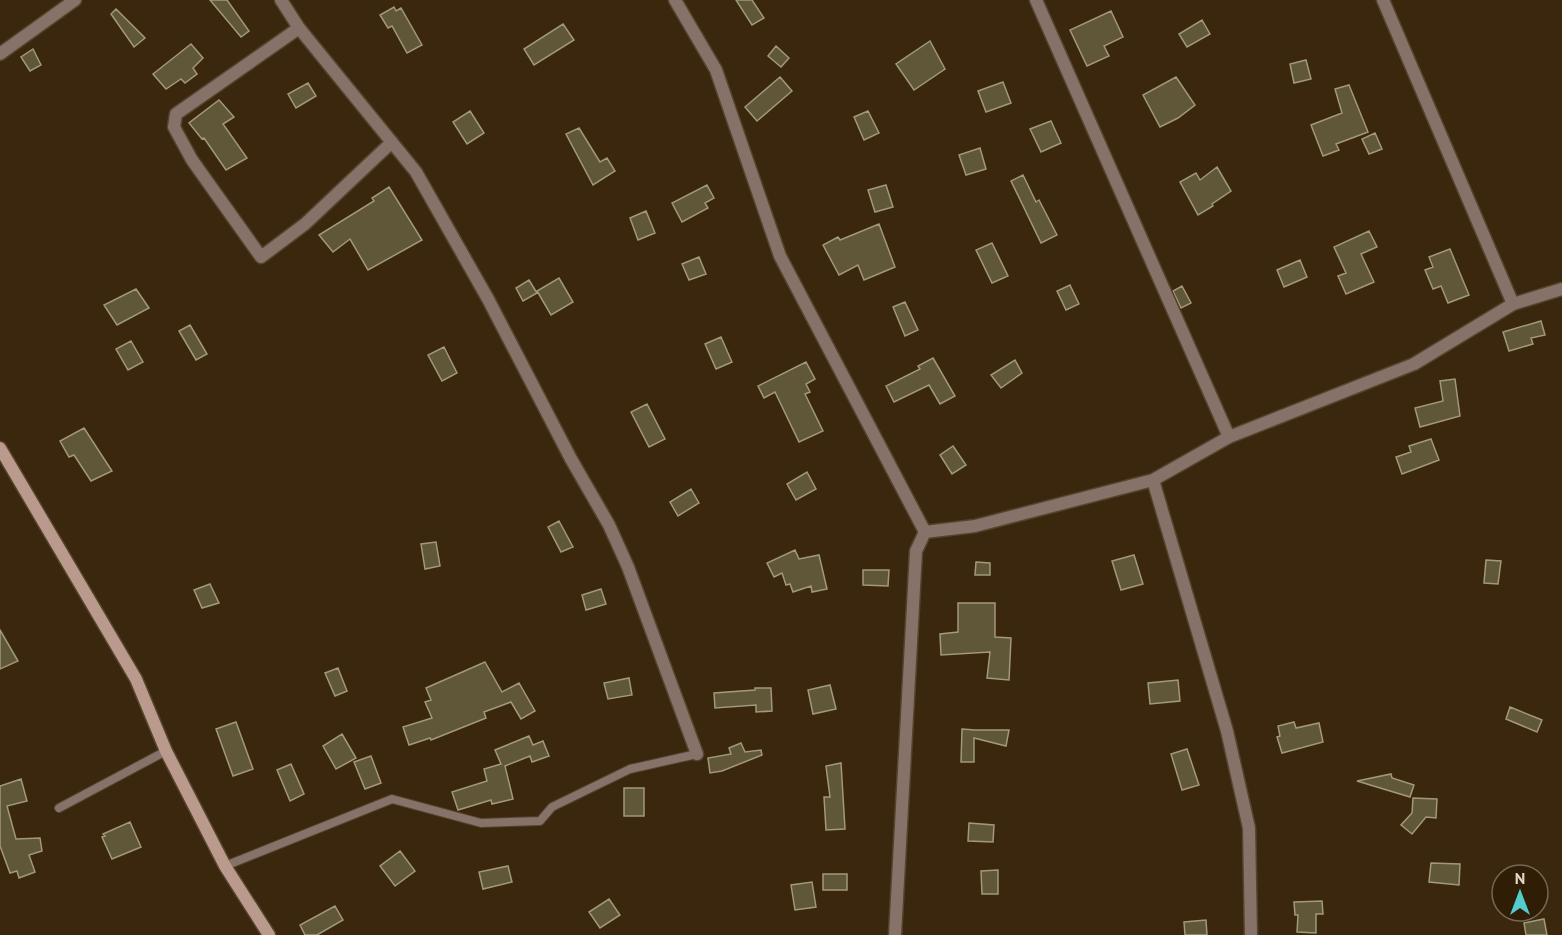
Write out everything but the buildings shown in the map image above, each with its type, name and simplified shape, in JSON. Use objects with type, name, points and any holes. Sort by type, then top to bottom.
[{"type":"street","points":[[0,54],[75,0]]},
{"type":"street","points":[[281,0],[299,28],[416,172],[488,299],[571,459],[609,525],[628,567],[698,753]]},
{"type":"street","points":[[675,0],[716,70],[780,256],[924,532]]},
{"type":"street","points":[[1036,0],[1229,437]]},
{"type":"street","points":[[1383,0],[1513,304]]},
{"type":"street","points":[[299,28],[176,114],[174,127],[192,160],[261,257],[305,224],[392,142]]},
{"type":"street","points":[[924,532],[975,526],[1153,480],[1229,437],[1414,364],[1513,304],[1562,289]]},
{"type":"street","points":[[0,449],[136,679],[166,751],[225,866],[269,935]]},
{"type":"street","points":[[1153,480],[1227,731],[1249,828],[1251,935]]},
{"type":"street","points":[[895,935],[916,551],[924,532]]},
{"type":"lane","points":[[58,808],[166,751]]},
{"type":"lane","points":[[225,866],[393,799],[481,823],[540,821],[552,807],[630,769],[698,753]]}]
